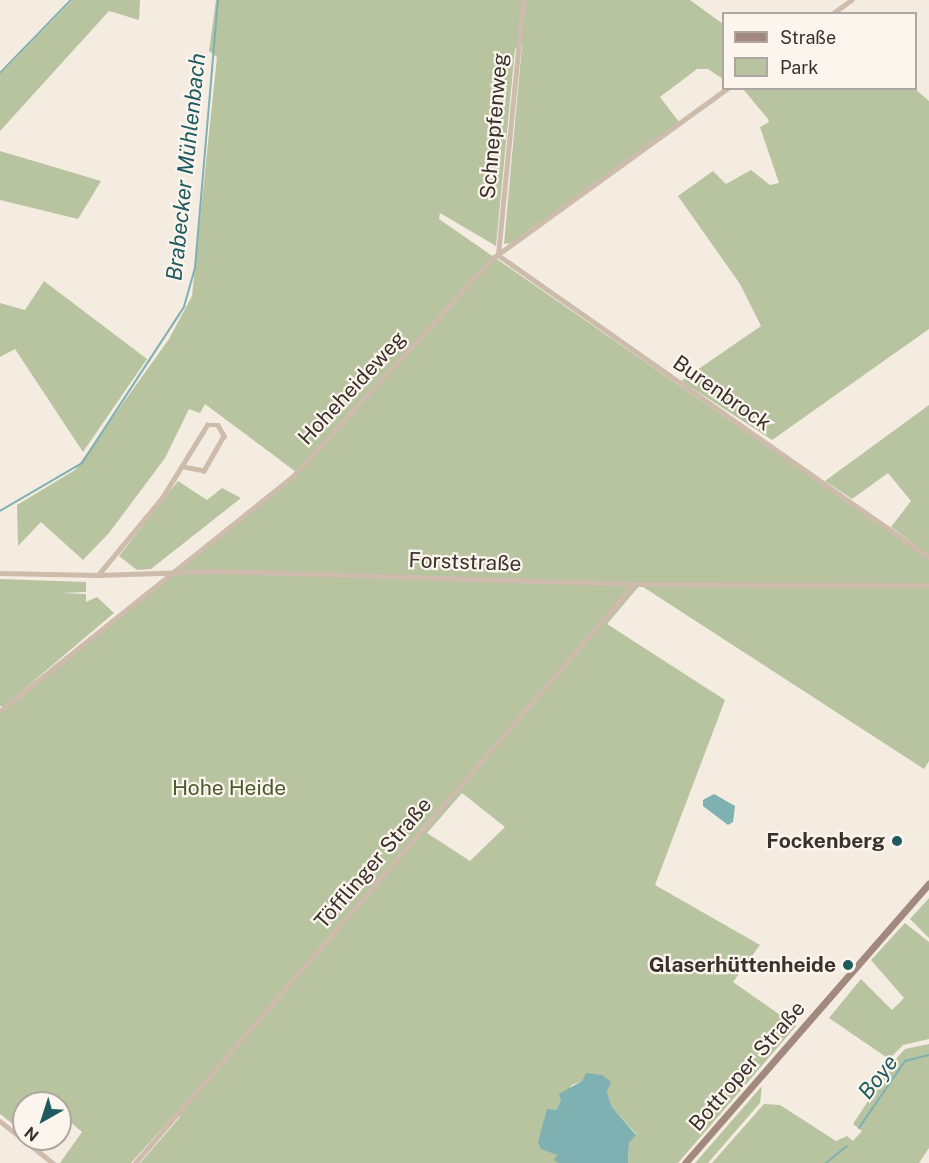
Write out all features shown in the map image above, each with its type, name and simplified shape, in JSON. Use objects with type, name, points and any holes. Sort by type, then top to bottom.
[{"type":"main road","name":"Bottroper Straße","points":[[685,1163],[929,883]]},
{"type":"street","name":"Schnepfenweg","points":[[498,255],[523,0]]},
{"type":"street","points":[[835,12],[851,0]]},
{"type":"street","name":"Hoheheideweg","points":[[0,711],[293,476],[498,255],[725,90]]},
{"type":"street","name":"Burenbrock","points":[[498,255],[929,557]]},
{"type":"street","points":[[98,575],[139,528],[184,467],[207,425],[218,424],[224,436],[204,471],[184,467]]},
{"type":"street","name":"Forststraße","points":[[0,573],[98,575],[170,573],[634,584],[929,585]]},
{"type":"street","name":"Töfflinger Straße","points":[[135,1163],[634,584]]},
{"type":"street","points":[[0,1120],[53,1163]]},
{"type":"green space","points":[[73,0],[140,0],[139,20],[109,11],[0,131],[0,74]]},
{"type":"green space","name":"Hohe Heide","points":[[216,0],[690,0],[722,23],[722,78],[708,69],[697,69],[660,97],[679,122],[511,243],[504,244],[522,45],[515,49],[496,246],[440,213],[439,219],[908,544],[917,546],[891,527],[911,501],[888,473],[852,499],[825,481],[929,405],[929,761],[924,769],[640,585],[607,624],[725,700],[655,885],[760,945],[733,982],[796,1026],[678,1163],[628,1163],[629,1143],[636,1134],[612,1107],[607,1092],[582,1081],[572,1085],[556,1110],[547,1110],[558,1163],[140,1163],[180,1117],[176,1113],[131,1163],[60,1163],[69,1151],[72,1151],[72,1146],[82,1132],[72,1123],[72,1091],[12,1091],[12,1124],[0,1114],[0,713],[296,472],[205,404],[200,413],[189,409],[165,458],[109,533],[83,560],[41,522],[18,546],[17,505],[75,470],[169,339],[192,296],[217,57],[209,51]],"holes":[[[462,793],[505,827],[470,861],[427,833]]]},
{"type":"green space","points":[[744,90],[916,90],[929,101],[929,329],[772,440],[681,381],[761,326],[740,284],[678,196],[713,171],[726,184],[751,170],[770,185],[779,183],[760,127],[769,122]]},
{"type":"green space","points":[[0,151],[101,181],[78,219],[0,200]]},
{"type":"green space","points":[[44,281],[147,359],[83,452],[15,349],[0,357],[0,303],[25,310]]},
{"type":"green space","points":[[178,481],[207,500],[222,488],[241,498],[151,569],[137,570],[119,556]]},
{"type":"green space","points":[[0,579],[86,582],[86,592],[63,593],[86,594],[86,602],[97,597],[114,613],[3,707],[0,706]]},
{"type":"green space","points":[[929,898],[929,938],[910,919]]},
{"type":"green space","points":[[905,923],[929,942],[929,1039],[903,1045],[889,1059],[829,1018],[861,979],[892,1010],[904,998],[871,960]]},
{"type":"green space","points":[[929,1044],[929,1148],[919,1163],[712,1163],[764,1104],[780,1105],[836,1141],[847,1136],[853,1141],[862,1131],[853,1124],[895,1060],[905,1049]]},
{"type":"green space","points":[[762,1086],[760,1103],[708,1163],[695,1163]]},
{"type":"water","points":[[714,794],[735,806],[733,822],[728,825],[703,806],[703,800]]},
{"type":"water","points":[[586,1073],[602,1075],[611,1082],[607,1092],[612,1107],[636,1135],[629,1143],[628,1163],[558,1163],[554,1160],[557,1155],[541,1149],[538,1142],[547,1109],[556,1110],[561,1101],[559,1094],[582,1081]]},
{"type":"waterway","points":[[0,73],[71,0]]},
{"type":"waterway","name":"Brabecker Mühlenbach","points":[[0,511],[82,463],[184,307],[195,268],[218,0]]},
{"type":"waterway","name":"Boye","points":[[859,1128],[905,1061],[929,1055]]},
{"type":"waterway","name":"Boye","points":[[826,1163],[846,1147]]},
{"type":"place","name":"Fockenberg","points":[[897,841]]},
{"type":"place","name":"Glaserhüttenheide","points":[[848,965]]}]
